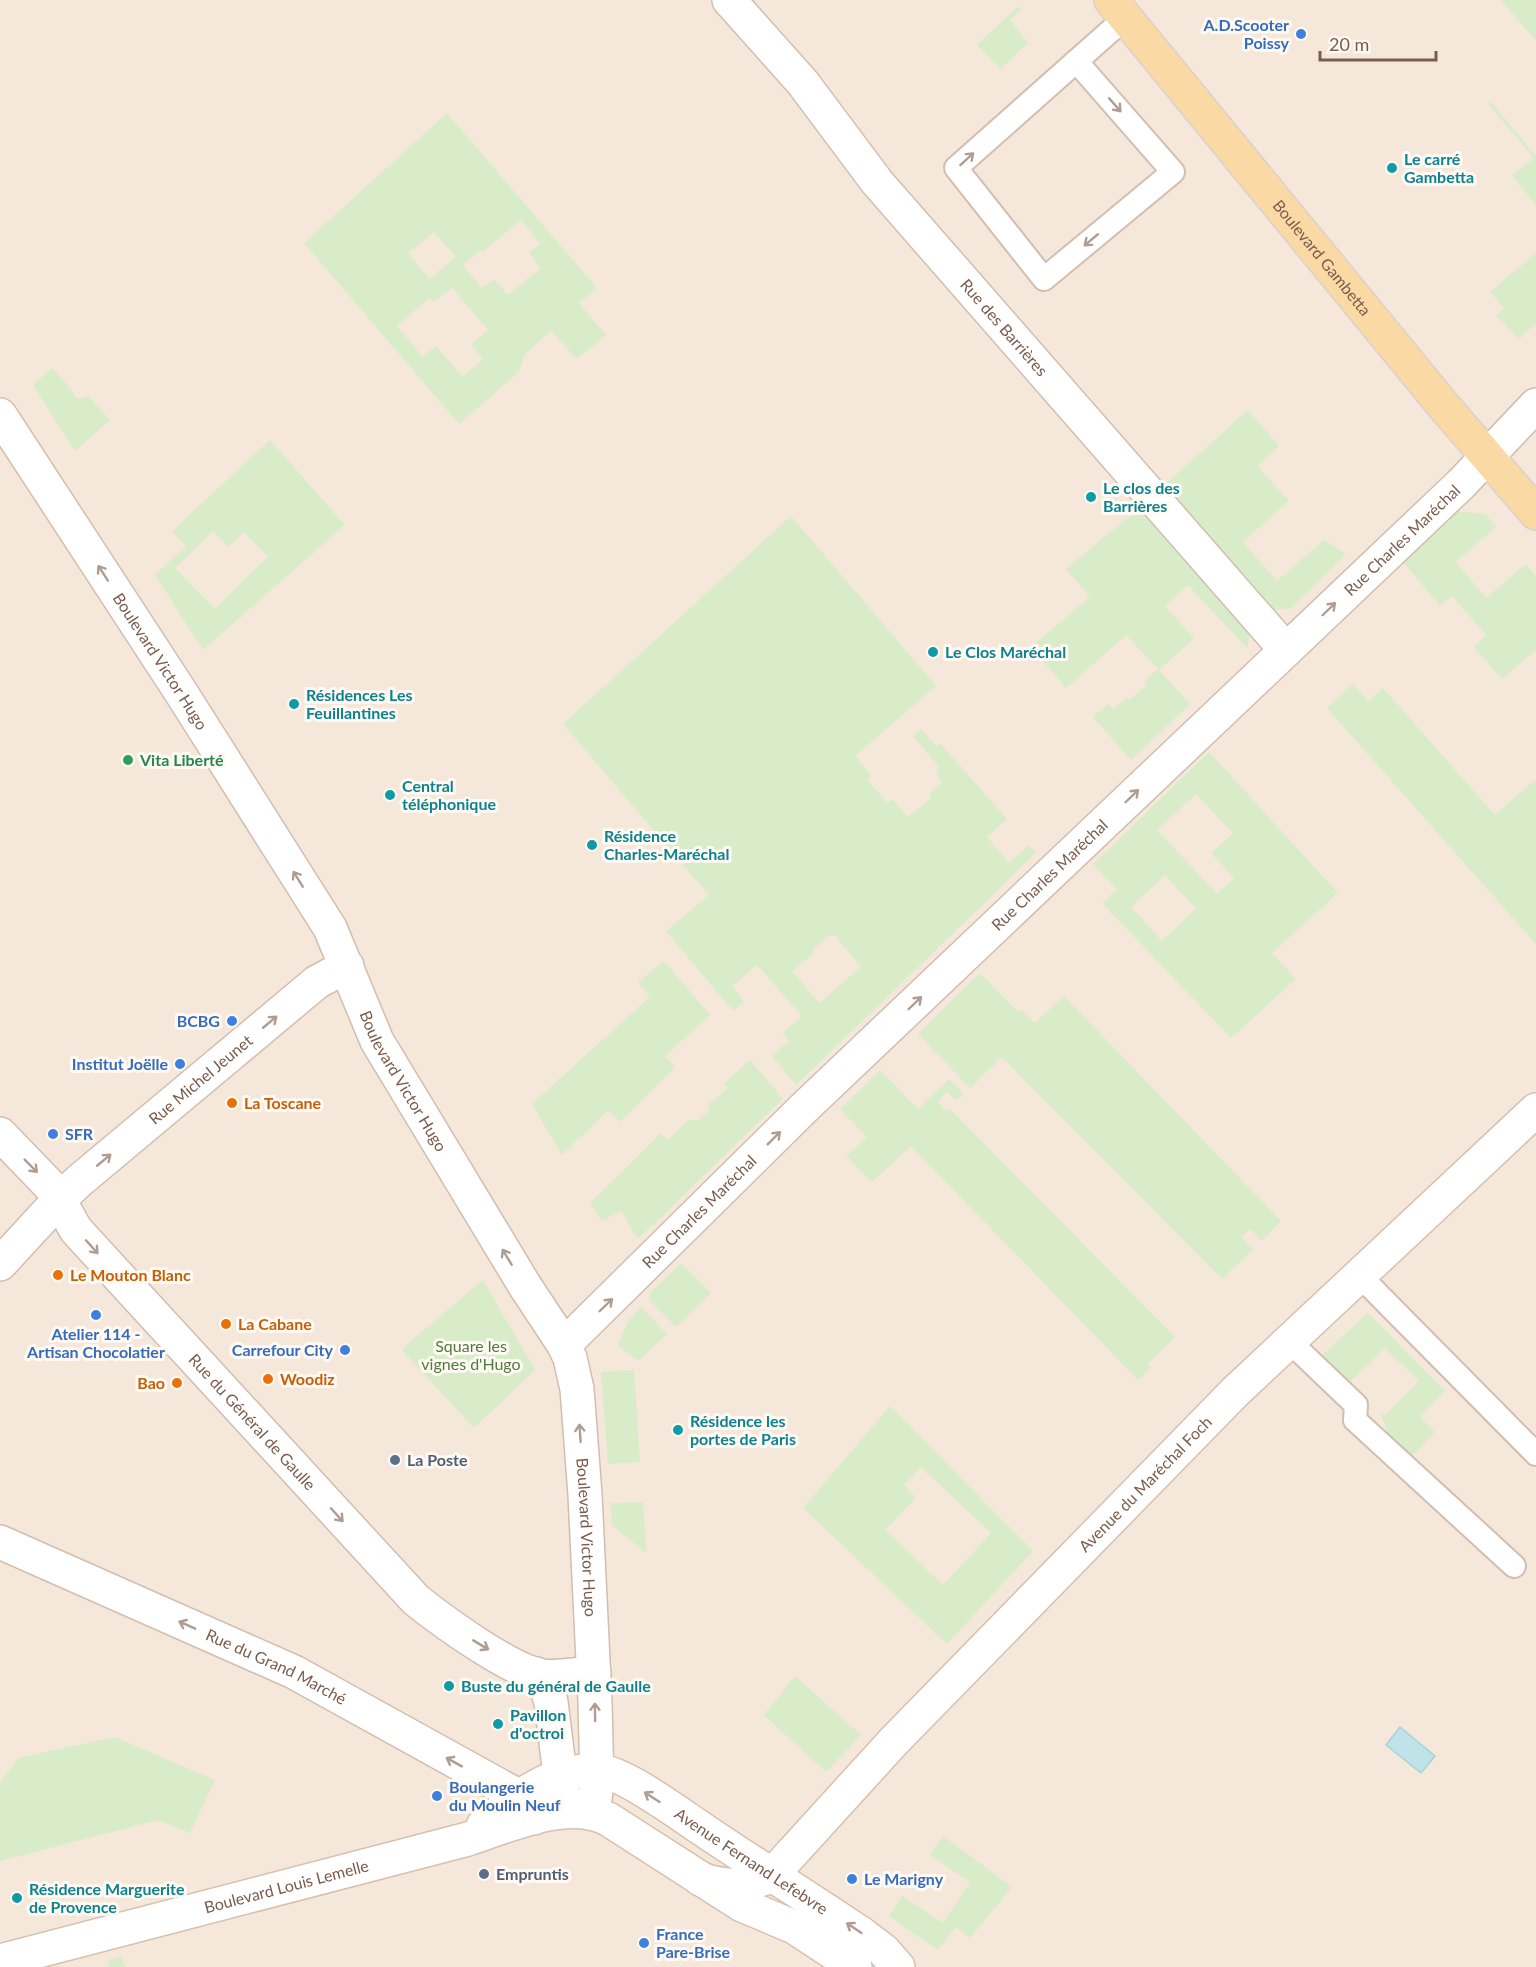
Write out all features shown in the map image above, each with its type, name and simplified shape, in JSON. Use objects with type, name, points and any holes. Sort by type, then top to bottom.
[{"type":"main road","name":"Boulevard Gambetta","points":[[1118,9],[1536,513]]},
{"type":"street","name":"Rue des Barrières","points":[[729,0],[803,83],[877,182],[1286,650]]},
{"type":"street","name":"Rue Charles Maréchal","points":[[564,1345],[805,1107],[1461,484],[1536,405]]},
{"type":"street","name":"Boulevard Victor Hugo","points":[[0,415],[182,694],[330,928],[380,1046],[570,1358],[577,1389],[594,1672],[596,1770],[584,1812]]},
{"type":"street","name":"Rue Michel Jeunet","points":[[0,1264],[79,1181],[317,982],[347,966]]},
{"type":"street","name":"Avenue du Maréchal Foch","points":[[700,1879],[719,1885],[734,1886],[757,1882],[772,1875],[893,1742],[1234,1392],[1536,1110]]},
{"type":"street","name":"Rue du Général de Gaulle","points":[[0,1134],[53,1189],[76,1230],[416,1600],[471,1640],[510,1663],[536,1674],[554,1676],[594,1672]]},
{"type":"street","name":"Rue du Grand Marché","points":[[0,1542],[294,1672],[455,1763],[527,1808]]},
{"type":"street","points":[[536,1674],[545,1683],[551,1702],[564,1797],[584,1812]]},
{"type":"street","name":"Avenue Fernand Lefebvre","points":[[596,1770],[619,1776],[772,1875],[862,1934],[883,1950],[898,1967]]},
{"type":"street","name":"Boulevard Louis Lemelle","points":[[527,1808],[529,1791],[560,1775],[596,1770]]},
{"type":"street","name":"Boulevard Louis Lemelle","points":[[0,1961],[468,1839],[527,1808],[552,1813],[584,1812]]},
{"type":"street","name":"Avenue Fernand Lefebvre","points":[[584,1812],[608,1819],[742,1905],[794,1927],[855,1967]]},
{"type":"street","points":[[772,1875],[780,1914],[794,1927]]},
{"type":"lane","points":[[1076,61],[1173,172],[1044,279],[956,168],[1076,61],[1118,9]]},
{"type":"lane","points":[[1359,1275],[1536,1454]]},
{"type":"lane","points":[[1288,1340],[1356,1405],[1355,1420],[1514,1566]]},
{"type":"shaded area","points":[[0,0],[1536,0],[1536,1967],[0,1967]]},
{"type":"green space","points":[[1501,0],[1536,0],[1536,41]]},
{"type":"green space","points":[[1018,6],[1021,9],[1010,20],[1028,43],[1000,69],[977,45]]},
{"type":"green space","points":[[1491,102],[1536,156],[1536,205],[1512,176],[1534,158],[1488,104]]},
{"type":"green space","points":[[447,113],[597,288],[579,303],[606,335],[577,359],[551,331],[525,354],[519,372],[459,424],[304,243]],"holes":[[[521,220],[540,244],[529,253],[541,268],[508,295],[494,279],[482,288],[463,265],[481,250],[483,252]],[[434,232],[456,257],[430,279],[408,253]],[[452,288],[488,330],[471,345],[483,359],[463,377],[436,346],[423,357],[397,326],[430,297],[434,302]]]},
{"type":"green space","points":[[1536,253],[1536,323],[1519,339],[1496,315],[1504,308],[1490,292]]},
{"type":"green space","points":[[52,368],[72,390],[75,397],[78,399],[88,396],[110,420],[75,451],[33,385]]},
{"type":"green space","points":[[1248,410],[1279,446],[1257,466],[1289,501],[1243,542],[1277,581],[1324,540],[1346,554],[1290,609],[1262,610],[1159,490]]},
{"type":"green space","points":[[270,440],[345,525],[203,650],[155,575],[186,546],[172,531]],"holes":[[[213,531],[228,547],[244,532],[268,557],[215,609],[175,568]]]},
{"type":"green space","points":[[1142,506],[1249,629],[1248,649],[1188,585],[1165,606],[1194,638],[1159,670],[1190,704],[1131,760],[1093,717],[1108,704],[1114,709],[1127,698],[1129,700],[1147,685],[1144,682],[1158,669],[1126,635],[1066,688],[1031,647],[1090,597],[1066,569]]},
{"type":"green space","points":[[1456,511],[1485,514],[1496,527],[1456,562],[1486,598],[1526,564],[1536,576],[1536,650],[1502,679],[1474,647],[1486,635],[1452,596],[1440,606],[1403,562]]},
{"type":"green space","points":[[791,516],[936,686],[855,756],[871,776],[867,780],[888,803],[892,799],[908,817],[931,798],[929,794],[941,783],[936,770],[939,767],[913,736],[921,729],[936,746],[940,743],[1007,819],[987,837],[1009,863],[1029,845],[1036,853],[796,1085],[772,1056],[789,1041],[783,1033],[802,1016],[757,965],[732,986],[744,1002],[733,1011],[666,931],[709,895],[563,724]],"holes":[[[829,936],[835,936],[861,967],[819,1003],[792,971],[814,953],[812,950]]]},
{"type":"green space","points":[[1353,684],[1368,701],[1383,688],[1495,815],[1536,779],[1536,944],[1327,708]]},
{"type":"green space","points":[[1209,752],[1338,893],[1272,953],[1296,979],[1231,1038],[1102,903],[1117,889],[1093,864]],"holes":[[[1196,794],[1233,833],[1211,853],[1234,878],[1217,894],[1157,830]],[[1165,875],[1196,909],[1162,941],[1131,907]]]},
{"type":"green space","points":[[664,961],[710,1015],[665,1056],[675,1067],[620,1122],[608,1110],[562,1155],[532,1104],[650,997],[638,982]]},
{"type":"green space","points":[[980,973],[1018,1012],[1021,1010],[1035,1023],[1064,996],[1281,1221],[1262,1241],[1250,1229],[1241,1237],[1253,1249],[1222,1279],[1002,1057],[970,1088],[918,1034]]},
{"type":"green space","points":[[750,1060],[783,1099],[638,1239],[621,1211],[602,1221],[590,1203],[661,1133],[668,1140],[689,1120],[699,1120],[709,1110],[709,1104],[728,1088],[724,1083]]},
{"type":"green space","points":[[880,1070],[918,1109],[949,1079],[964,1094],[956,1101],[947,1092],[938,1102],[946,1111],[949,1108],[1175,1337],[1148,1364],[1151,1367],[1138,1380],[911,1146],[872,1182],[846,1156],[867,1137],[840,1109]]},
{"type":"green space","points":[[681,1263],[711,1293],[676,1327],[649,1300],[650,1293]]},
{"type":"green space","name":"Square les vignes d'Hugo","points":[[483,1280],[535,1370],[474,1428],[402,1350]]},
{"type":"green space","points":[[641,1307],[667,1334],[638,1361],[618,1346],[628,1321]]},
{"type":"green space","points":[[1368,1313],[1445,1391],[1420,1417],[1435,1432],[1412,1456],[1388,1435],[1380,1412],[1385,1416],[1419,1381],[1385,1348],[1349,1383],[1321,1356]]},
{"type":"green space","points":[[634,1370],[640,1462],[608,1464],[601,1372]]},
{"type":"green space","points":[[890,1406],[1033,1551],[947,1644],[803,1508]],"holes":[[[921,1467],[991,1533],[943,1585],[885,1530],[916,1498],[904,1485]]]},
{"type":"green space","points":[[643,1502],[646,1553],[612,1525],[611,1503]]},
{"type":"green space","points":[[795,1676],[861,1735],[826,1772],[764,1715]]},
{"type":"green space","points":[[115,1737],[215,1780],[190,1833],[158,1820],[0,1861],[0,1783],[18,1758]]},
{"type":"green space","points":[[943,1836],[1012,1887],[970,1938],[956,1927],[938,1950],[889,1916],[902,1896],[943,1923],[970,1882],[930,1855]]},
{"type":"green space","points":[[122,1956],[125,1967],[109,1967],[108,1960]]},
{"type":"water","points":[[1400,1727],[1435,1756],[1421,1773],[1386,1745]]},
{"type":"place","name":"A.D.Scooter Poissy","points":[[1301,34]]},
{"type":"place","name":"Le carré Gambetta","points":[[1392,168]]},
{"type":"place","name":"Le clos des Barrières","points":[[1091,497]]},
{"type":"place","name":"Le Clos Maréchal","points":[[933,652]]},
{"type":"place","name":"Résidences Les Feuillantines","points":[[294,704]]},
{"type":"place","name":"Vita Liberté","points":[[128,760]]},
{"type":"place","name":"Central téléphonique","points":[[390,795]]},
{"type":"place","name":"Résidence Charles-Maréchal","points":[[592,845]]},
{"type":"place","name":"BCBG","points":[[232,1021]]},
{"type":"place","name":"Institut Joëlle","points":[[180,1064]]},
{"type":"place","name":"La Toscane","points":[[232,1103]]},
{"type":"place","name":"SFR","points":[[53,1134]]},
{"type":"place","name":"Le Mouton Blanc","points":[[58,1275]]},
{"type":"place","name":"Atelier 114 - Artisan Chocolatier","points":[[96,1315]]},
{"type":"place","name":"La Cabane","points":[[226,1324]]},
{"type":"place","name":"Carrefour City","points":[[345,1350]]},
{"type":"place","name":"Woodiz","points":[[268,1379]]},
{"type":"place","name":"Bao","points":[[177,1383]]},
{"type":"place","name":"Résidence les portes de Paris","points":[[678,1430]]},
{"type":"place","name":"La Poste","points":[[395,1460]]},
{"type":"place","name":"Buste du général de Gaulle","points":[[449,1686]]},
{"type":"place","name":"Pavillon d'octroi","points":[[498,1724]]},
{"type":"place","name":"Boulangerie du Moulin Neuf","points":[[437,1796]]},
{"type":"place","name":"Empruntis","points":[[484,1874]]},
{"type":"place","name":"Le Marigny","points":[[852,1879]]},
{"type":"place","name":"Résidence Marguerite de Provence","points":[[17,1898]]},
{"type":"place","name":"France Pare-Brise","points":[[644,1943]]}]
